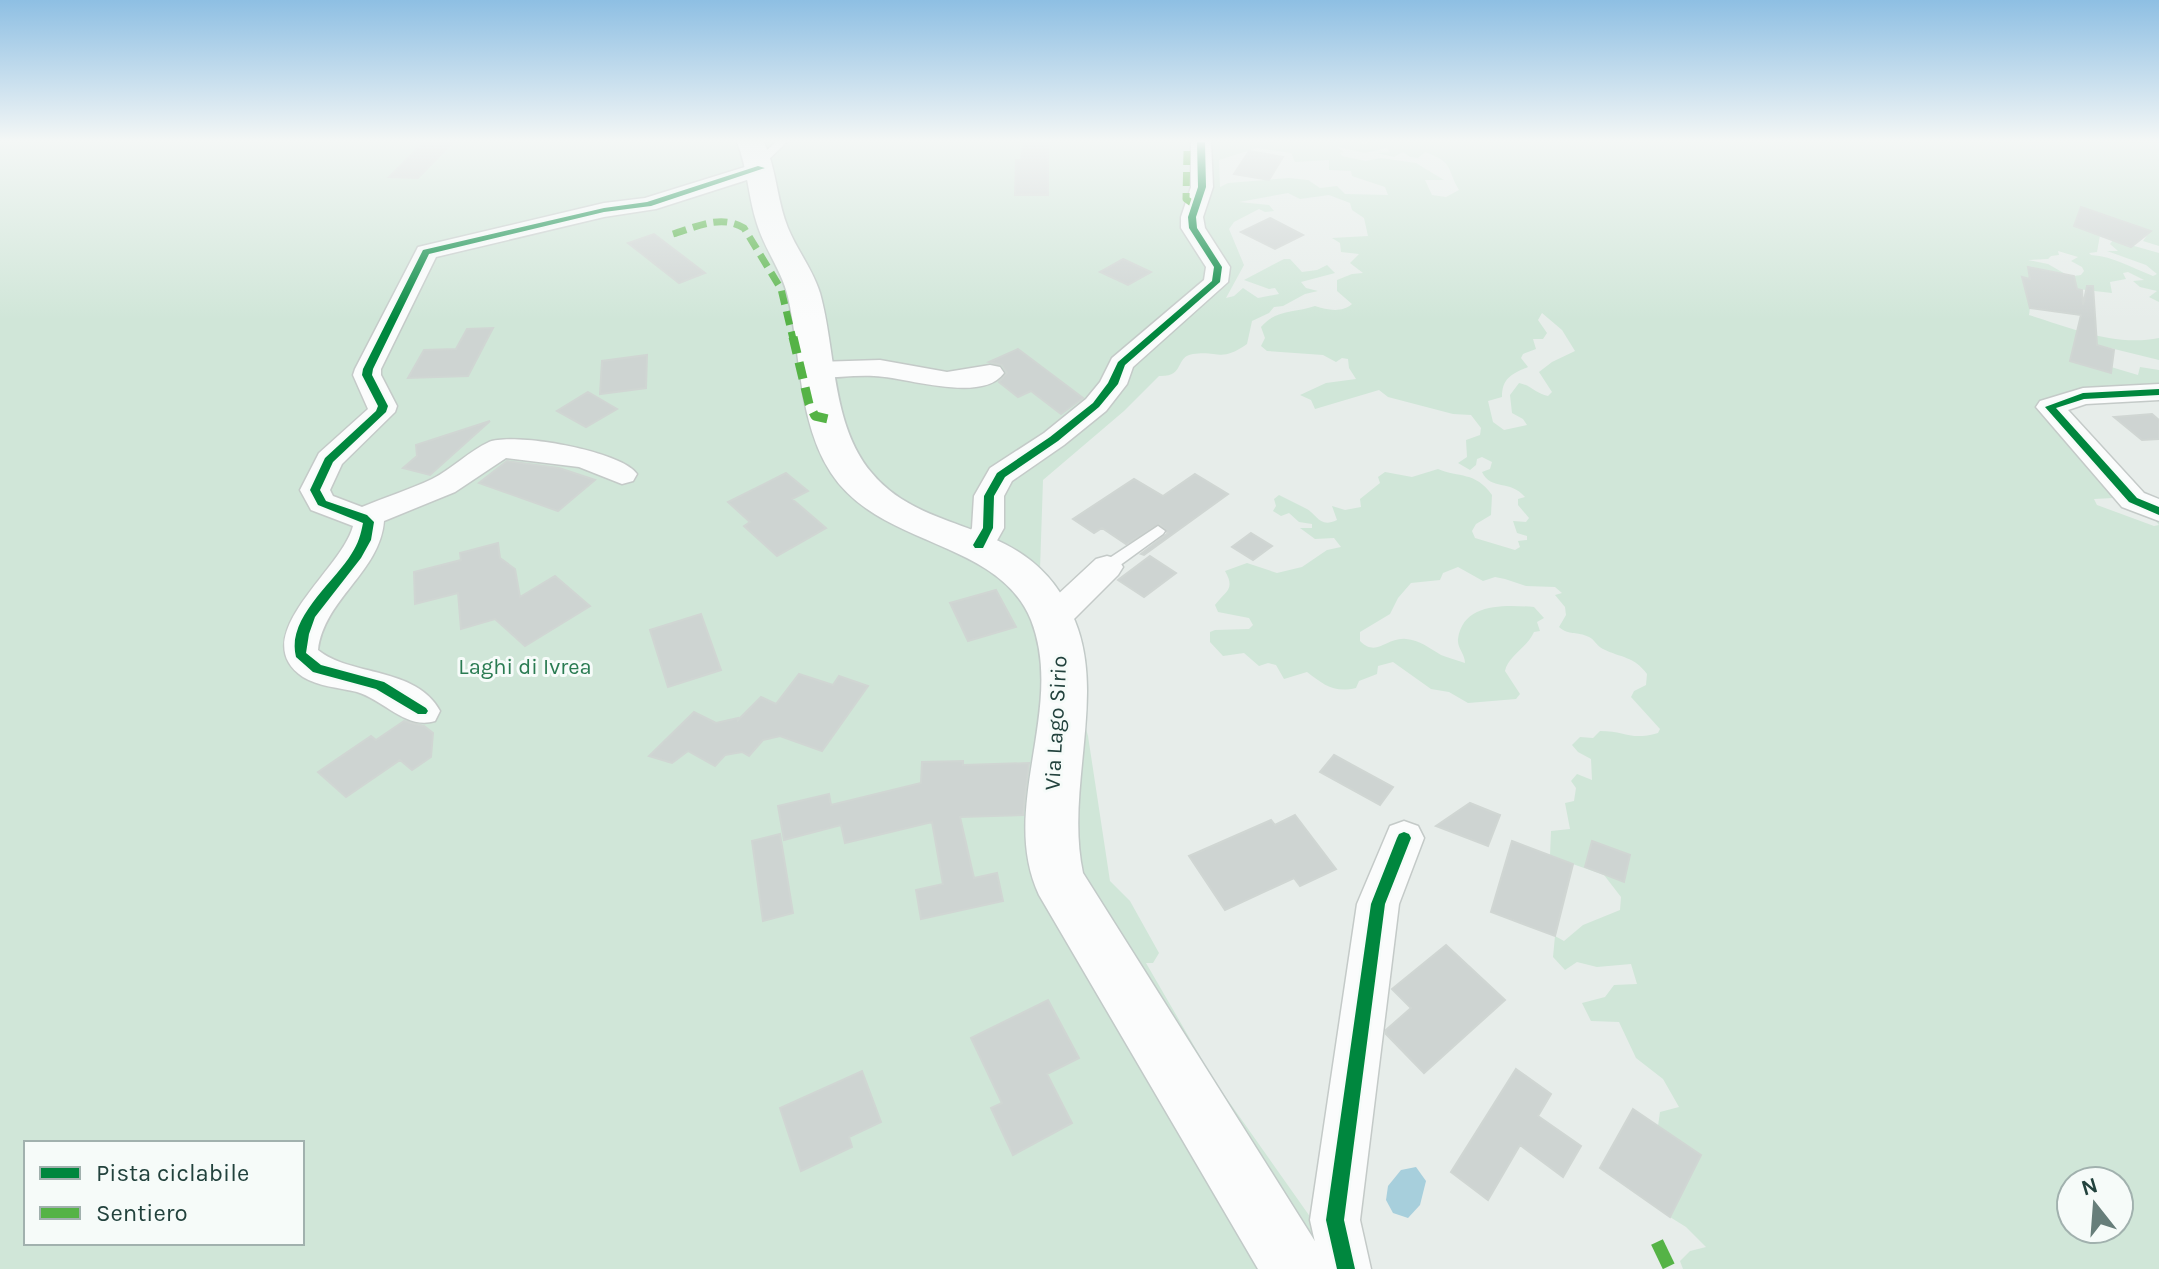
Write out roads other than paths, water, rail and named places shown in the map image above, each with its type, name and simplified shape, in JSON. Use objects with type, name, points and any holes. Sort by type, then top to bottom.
[{"type":"main road","name":"Via Lago Sirio","points":[[769,201],[772,225],[804,291],[817,370],[833,435],[859,485],[914,519],[979,545],[1016,567],[1041,595],[1052,620],[1062,660],[1050,838],[1058,879],[1295,1269]]},
{"type":"street","points":[[376,519],[322,503],[315,490],[329,460],[388,419],[367,375],[368,369],[409,299],[426,252],[654,201]]},
{"type":"street","points":[[979,545],[988,528],[989,496],[1001,475],[1054,439],[1096,405],[1113,384],[1121,364],[1130,354],[1216,282],[1218,267],[1193,228],[1192,217],[1197,201]]},
{"type":"street","points":[[817,370],[877,367],[955,381],[990,373]]},
{"type":"street","points":[[2159,392],[2083,396],[2050,407],[2133,500],[2159,511]]},
{"type":"street","points":[[422,711],[380,685],[317,669],[300,654],[302,634],[318,601],[365,544],[369,522],[444,485],[499,449],[512,448],[585,459],[622,474]]},
{"type":"street","points":[[1052,620],[1107,567]]},
{"type":"street","points":[[1346,1269],[1337,1233],[1337,1205],[1378,904],[1404,838]]},
{"type":"lane","points":[[1107,567],[1158,531]]},
{"type":"water","points":[[1416,1167],[1426,1181],[1420,1205],[1408,1218],[1393,1213],[1386,1200],[1388,1186],[1401,1170]]},
{"type":"park label","name":"Laghi di Ivrea","points":[[525,667]]}]
